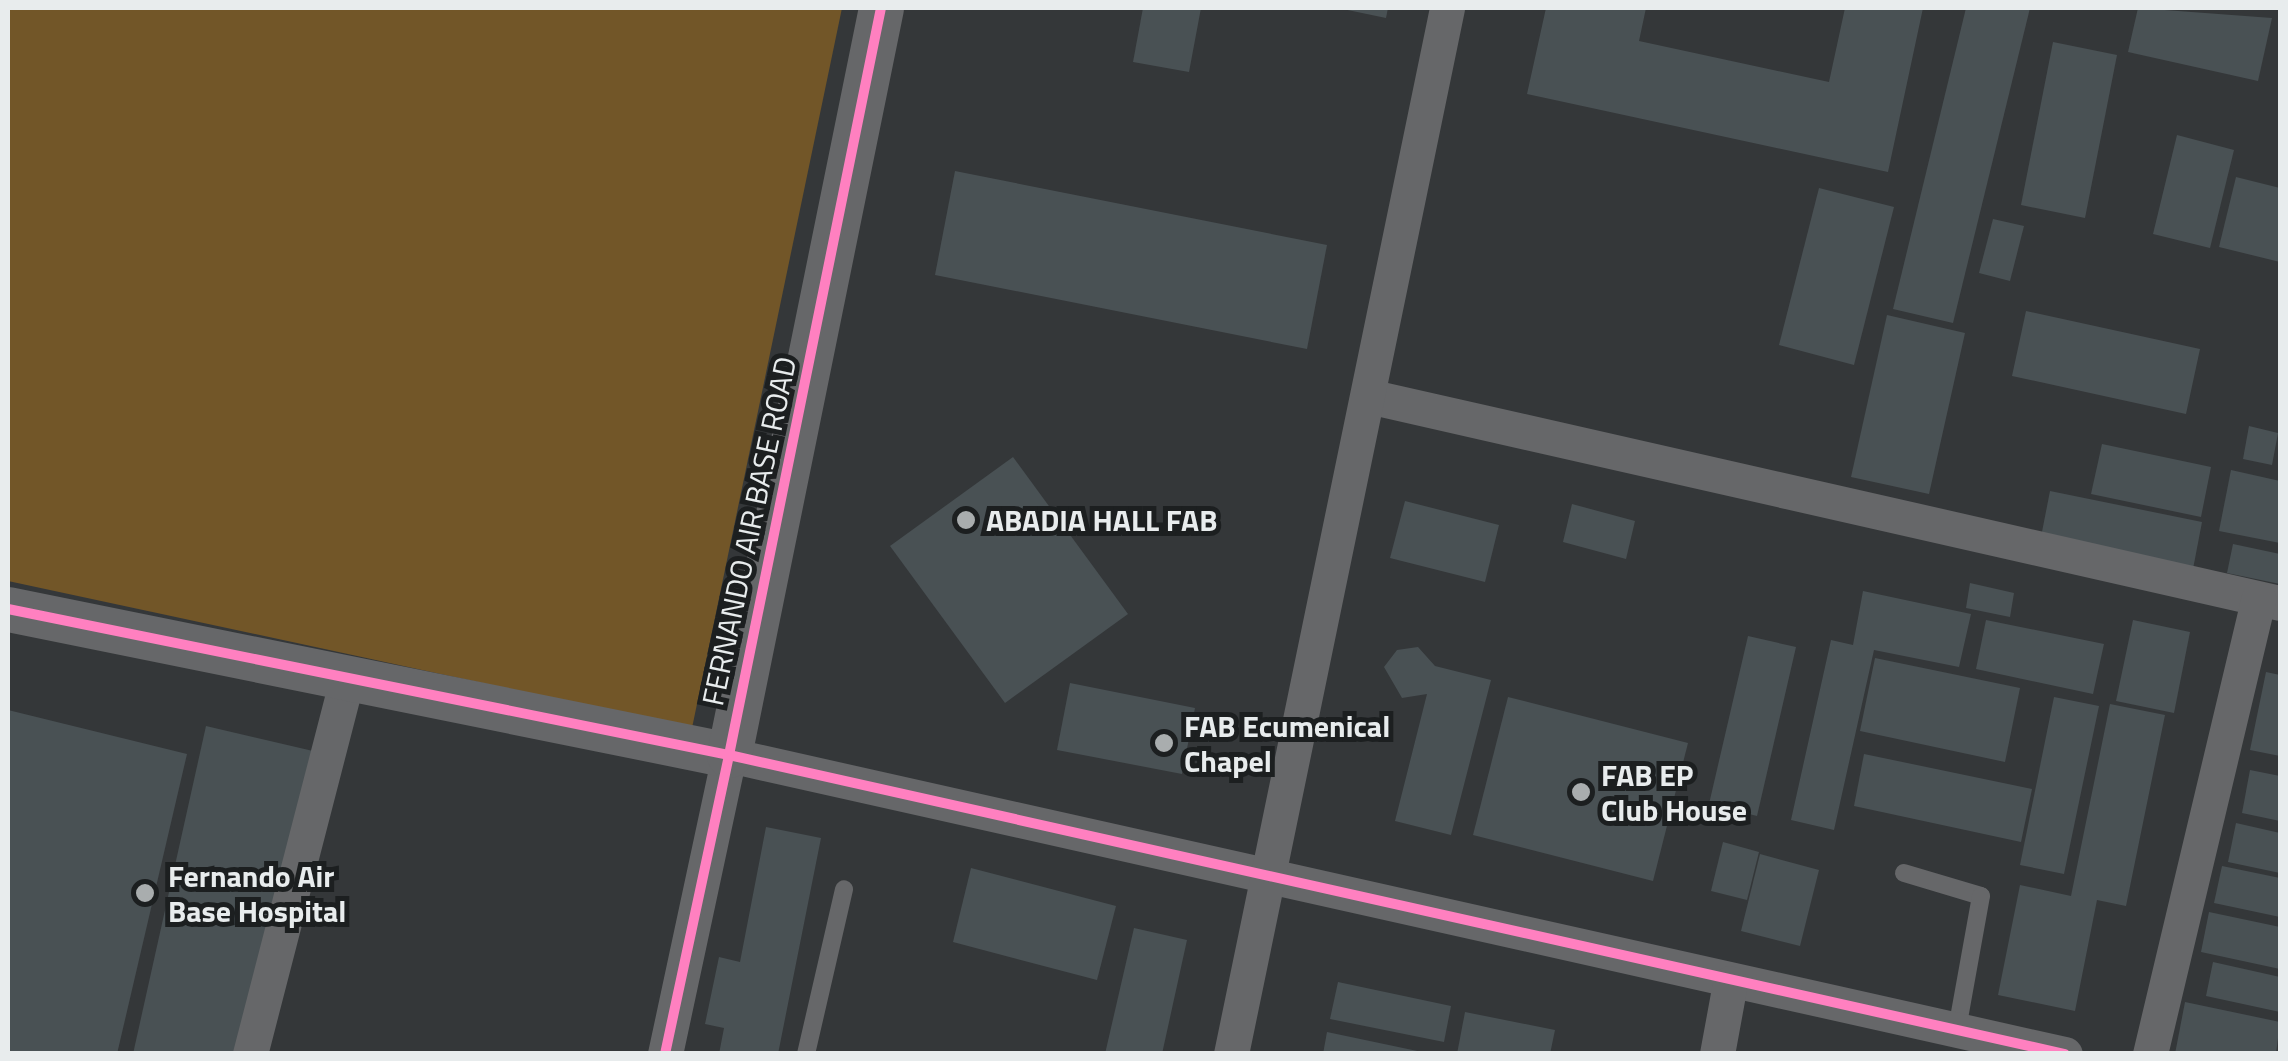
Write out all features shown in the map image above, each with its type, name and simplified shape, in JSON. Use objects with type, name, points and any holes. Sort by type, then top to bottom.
[{"type":"street","name":"FERNANDO AIR BASE ROAD","points":[[729,755],[882,8]]},
{"type":"street","points":[[1232,1054],[1447,8]]},
{"type":"street","points":[[1368,396],[2269,601],[2150,1054]]},
{"type":"street","points":[[8,609],[346,682],[729,755],[1730,983],[2066,1054]]},
{"type":"street","points":[[250,1054],[346,682]]},
{"type":"street","points":[[666,1054],[729,755]]},
{"type":"street","points":[[1717,1054],[1730,983]]},
{"type":"lane","points":[[1904,872],[1981,896],[1957,1029]]},
{"type":"lane","points":[[806,1054],[844,889]]},
{"type":"shaded area","points":[[8,8],[842,8],[692,728],[8,581]]},
{"type":"building","points":[[1143,8],[1201,8],[1189,72],[1133,62]]},
{"type":"building","points":[[1338,8],[1388,8],[1386,18]]},
{"type":"building","points":[[1546,8],[1646,8],[1639,41],[1829,82],[1845,8],[1923,8],[1888,172],[1527,94]]},
{"type":"building","points":[[1966,8],[2030,8],[1953,323],[1893,309]]},
{"type":"building","points":[[2138,8],[2272,18],[2258,81],[2128,52]]},
{"type":"building","points":[[2053,42],[2117,55],[2085,218],[2021,205]]},
{"type":"building","points":[[2177,135],[2234,150],[2210,248],[2153,234]]},
{"type":"building","points":[[955,171],[1327,245],[1307,349],[935,275]]},
{"type":"building","points":[[2236,177],[2280,188],[2280,262],[2219,247]]},
{"type":"building","points":[[1819,188],[1894,207],[1854,365],[1779,345]]},
{"type":"building","points":[[1993,219],[2024,226],[2010,281],[1979,273]]},
{"type":"building","points":[[2026,311],[2200,349],[2186,414],[2012,376]]},
{"type":"building","points":[[1887,315],[1965,333],[1929,494],[1851,477]]},
{"type":"building","points":[[2249,426],[2278,433],[2272,465],[2243,459]]},
{"type":"building","points":[[2102,444],[2211,467],[2201,517],[2091,494]]},
{"type":"building","points":[[1013,457],[1128,614],[1005,703],[890,546]]},
{"type":"building","points":[[2231,470],[2280,481],[2280,543],[2219,531]]},
{"type":"building","points":[[2050,491],[2202,522],[2193,569],[2041,537]]},
{"type":"building","points":[[1405,501],[1499,525],[1485,582],[1390,558]]},
{"type":"building","points":[[1572,504],[1635,521],[1626,559],[1563,542]]},
{"type":"building","points":[[2233,544],[2280,554],[2280,584],[2227,573]]},
{"type":"building","points":[[1970,583],[2014,593],[2010,617],[1966,608]]},
{"type":"building","points":[[1863,591],[1971,614],[1959,667],[1874,650],[1834,830],[1791,820],[1831,640],[1853,645]]},
{"type":"building","points":[[1986,620],[2104,644],[2093,694],[1976,669]]},
{"type":"building","points":[[2133,620],[2190,632],[2174,713],[2116,701]]},
{"type":"building","points":[[1748,636],[1796,647],[1757,816],[1709,804]]},
{"type":"building","points":[[1418,647],[1435,666],[1491,680],[1451,835],[1395,821],[1427,694],[1402,698],[1384,667],[1397,650]]},
{"type":"building","points":[[1875,658],[2020,688],[2005,762],[1860,731]]},
{"type":"building","points":[[2266,672],[2280,675],[2280,756],[2250,750]]},
{"type":"building","points":[[1070,683],[1195,708],[1182,774],[1057,750]]},
{"type":"building","points":[[1508,697],[1688,743],[1653,881],[1473,835]]},
{"type":"building","points":[[2054,697],[2099,706],[2064,874],[2020,865]]},
{"type":"building","points":[[2110,704],[2165,715],[2126,906],[2097,900],[2075,1011],[1998,995],[2020,885],[2071,896]]},
{"type":"building","points":[[8,710],[187,754],[117,1054],[8,1054]]},
{"type":"building","points":[[206,726],[313,751],[247,1054],[133,1054]]},
{"type":"building","points":[[1864,754],[2032,789],[2021,842],[1854,806]]},
{"type":"building","points":[[2250,770],[2280,776],[2280,821],[2242,813]]},
{"type":"building","points":[[2236,823],[2280,833],[2280,873],[2228,862]]},
{"type":"building","points":[[766,827],[821,838],[778,1054],[719,1054],[724,1028],[705,1024],[719,957],[740,962]]},
{"type":"building","points":[[1723,842],[1759,852],[1747,900],[1711,891]]},
{"type":"building","points":[[1760,854],[1819,870],[1800,946],[1741,931]]},
{"type":"building","points":[[2222,866],[2280,878],[2280,917],[2214,903]]},
{"type":"building","points":[[971,868],[1116,906],[1097,980],[953,942]]},
{"type":"building","points":[[2209,912],[2280,927],[2280,969],[2201,952]]},
{"type":"building","points":[[1134,928],[1187,940],[1162,1054],[1105,1054]]},
{"type":"building","points":[[2213,962],[2280,977],[2280,1012],[2206,996]]},
{"type":"building","points":[[1338,982],[1451,1006],[1444,1042],[1330,1019]]},
{"type":"building","points":[[2185,1002],[2280,1022],[2276,1054],[2175,1054]]},
{"type":"building","points":[[1465,1012],[1555,1030],[1550,1054],[1457,1054]]},
{"type":"building","points":[[1327,1032],[1422,1052],[1422,1054],[1323,1054]]},
{"type":"cycle path","points":[[8,609],[729,755],[881,8]]},
{"type":"cycle path","points":[[665,1054],[729,755],[2065,1054]]},
{"type":"place","name":"ABADIA HALL FAB","points":[[966,520]]},
{"type":"place","name":"FAB Ecumenical Chapel","points":[[1164,743]]},
{"type":"place","name":"FAB EP Club House","points":[[1581,792]]},
{"type":"place","name":"Fernando Air Base Hospital","points":[[145,893]]}]
